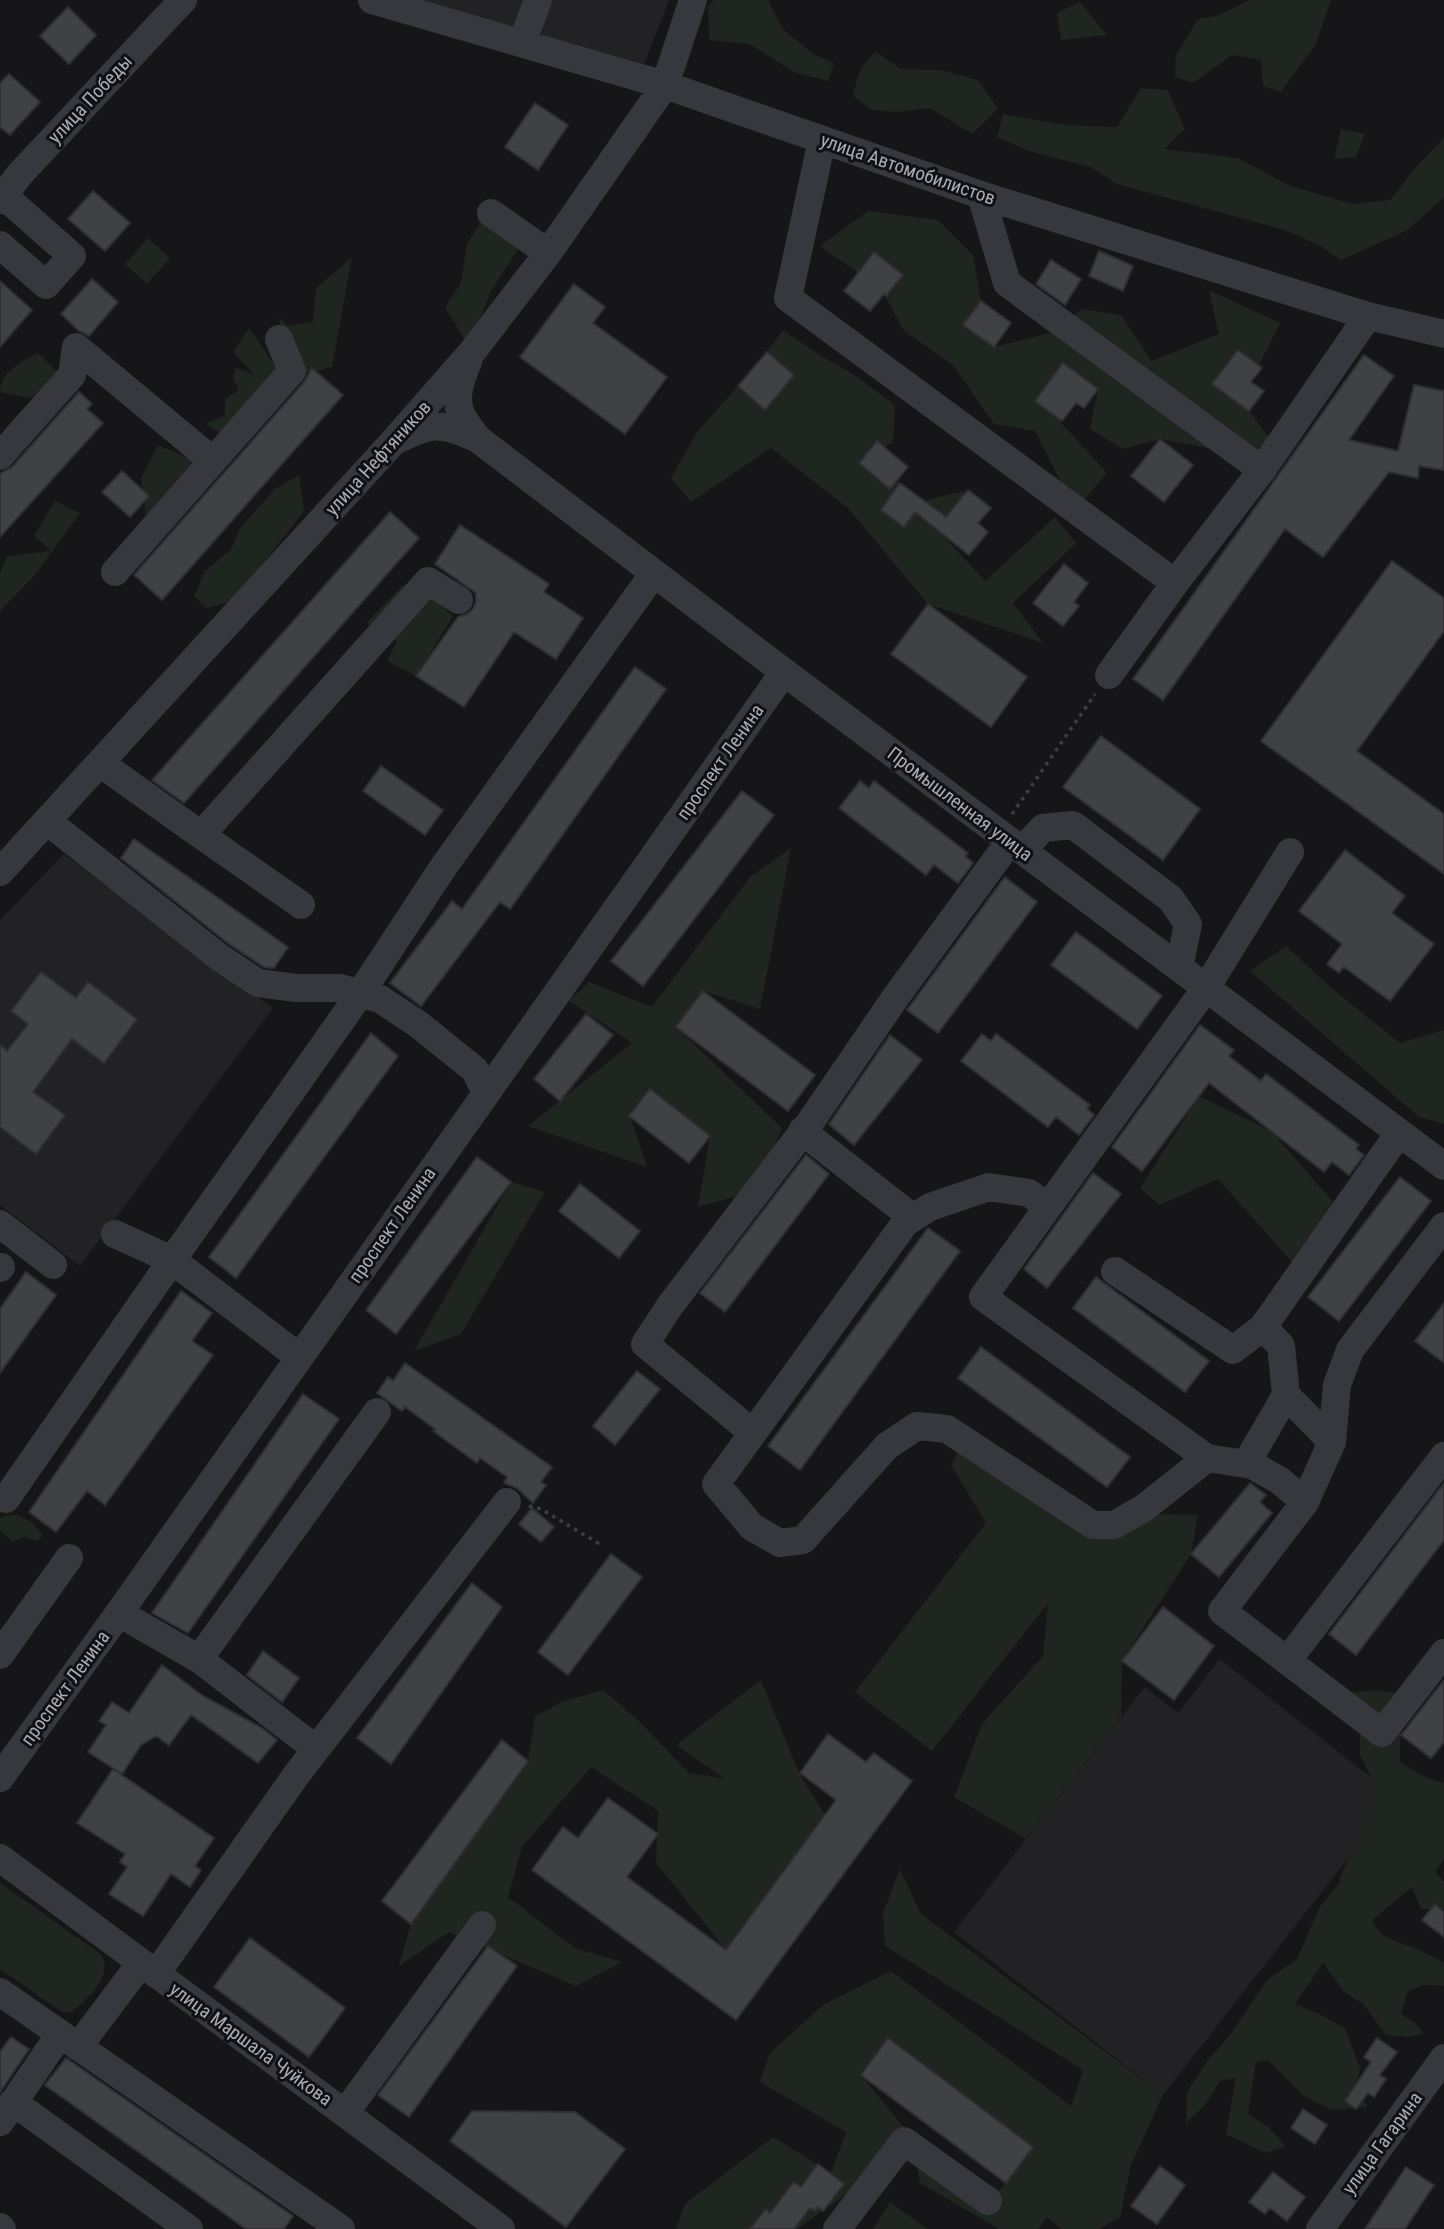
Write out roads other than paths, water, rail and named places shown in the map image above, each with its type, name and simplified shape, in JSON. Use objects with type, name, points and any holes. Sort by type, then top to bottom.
[{"type":"street","name":"улица Победы","points":[[6,183],[183,0]]},
{"type":"street","name":"улица Автомобилистов","points":[[372,0],[419,7],[522,43],[665,85],[981,195],[1368,316],[1444,334]]},
{"type":"street","points":[[522,43],[538,0]]},
{"type":"street","name":"улица Нефтяников","points":[[0,872],[472,352],[548,253],[665,85],[693,0]]},
{"type":"street","points":[[822,139],[788,298],[1175,583]]},
{"type":"street","points":[[0,245],[46,285],[72,256],[6,183]]},
{"type":"street","points":[[981,195],[1007,283],[1262,471]]},
{"type":"street","points":[[491,213],[548,253]]},
{"type":"street","points":[[1109,675],[1175,583],[1262,471],[1368,316]]},
{"type":"street","points":[[115,572],[292,371],[279,339]]},
{"type":"street","points":[[0,456],[72,374],[76,347],[213,461]]},
{"type":"street","name":"Промышленная улица","points":[[472,352],[460,381],[458,402],[461,415],[478,439]]},
{"type":"street","name":"Промышленная улица","points":[[394,441],[418,430],[439,426],[452,427],[478,439],[784,672],[1444,1166]]},
{"type":"street","points":[[0,1497],[6,1499],[360,994],[442,869],[654,573]]},
{"type":"street","points":[[201,835],[428,581],[459,600]]},
{"type":"street","name":"проспект Ленина","points":[[1,1777],[784,672]]},
{"type":"street","points":[[100,763],[301,905]]},
{"type":"street","points":[[47,821],[219,957],[258,983],[296,988],[340,988],[380,999],[418,1024],[475,1070],[486,1093]]},
{"type":"street","points":[[753,1433],[645,1344],[669,1307],[802,1131],[895,998],[1010,842],[1043,828],[1073,825],[1171,899],[1188,924],[1179,968]]},
{"type":"street","points":[[1290,852],[1206,988],[984,1297],[1207,1458],[1252,1465],[1279,1480],[1305,1502]]},
{"type":"street","points":[[802,1131],[913,1218]]},
{"type":"street","points":[[1115,1271],[1233,1350],[1263,1327],[1399,1133]]},
{"type":"street","points":[[1048,1207],[1030,1193],[989,1187],[930,1206],[905,1223],[716,1485],[752,1527],[780,1543],[803,1540],[887,1446],[917,1426],[947,1429],[1093,1525],[1114,1525],[1144,1508],[1207,1458]]},
{"type":"street","points":[[0,1224],[53,1265]]},
{"type":"street","points":[[1444,1226],[1350,1350],[1336,1385],[1332,1442],[1305,1502],[1222,1611],[1382,1733],[1444,1653]]},
{"type":"street","points":[[115,1234],[172,1260],[299,1357]]},
{"type":"street","points":[[1246,1464],[1286,1395],[1281,1346],[1263,1327]]},
{"type":"street","points":[[1286,1395],[1332,1442]]},
{"type":"street","points":[[199,1659],[377,1412]]},
{"type":"street","points":[[1287,1661],[1444,1456]]},
{"type":"street","points":[[189,2229],[7,2112],[69,2041],[149,1969],[507,1502]]},
{"type":"street","points":[[0,1655],[69,1558]]},
{"type":"street","points":[[119,1613],[199,1659],[316,1749]]},
{"type":"street","name":"улица Маршала Чуйкова","points":[[0,1858],[501,2229]]},
{"type":"street","points":[[345,2113],[482,1925]]},
{"type":"street","points":[[0,1992],[311,2221],[341,2229]]},
{"type":"street","name":"улица Гагарина","points":[[1320,2229],[1444,2057]]},
{"type":"street","points":[[836,2229],[904,2141],[988,2201]]}]
